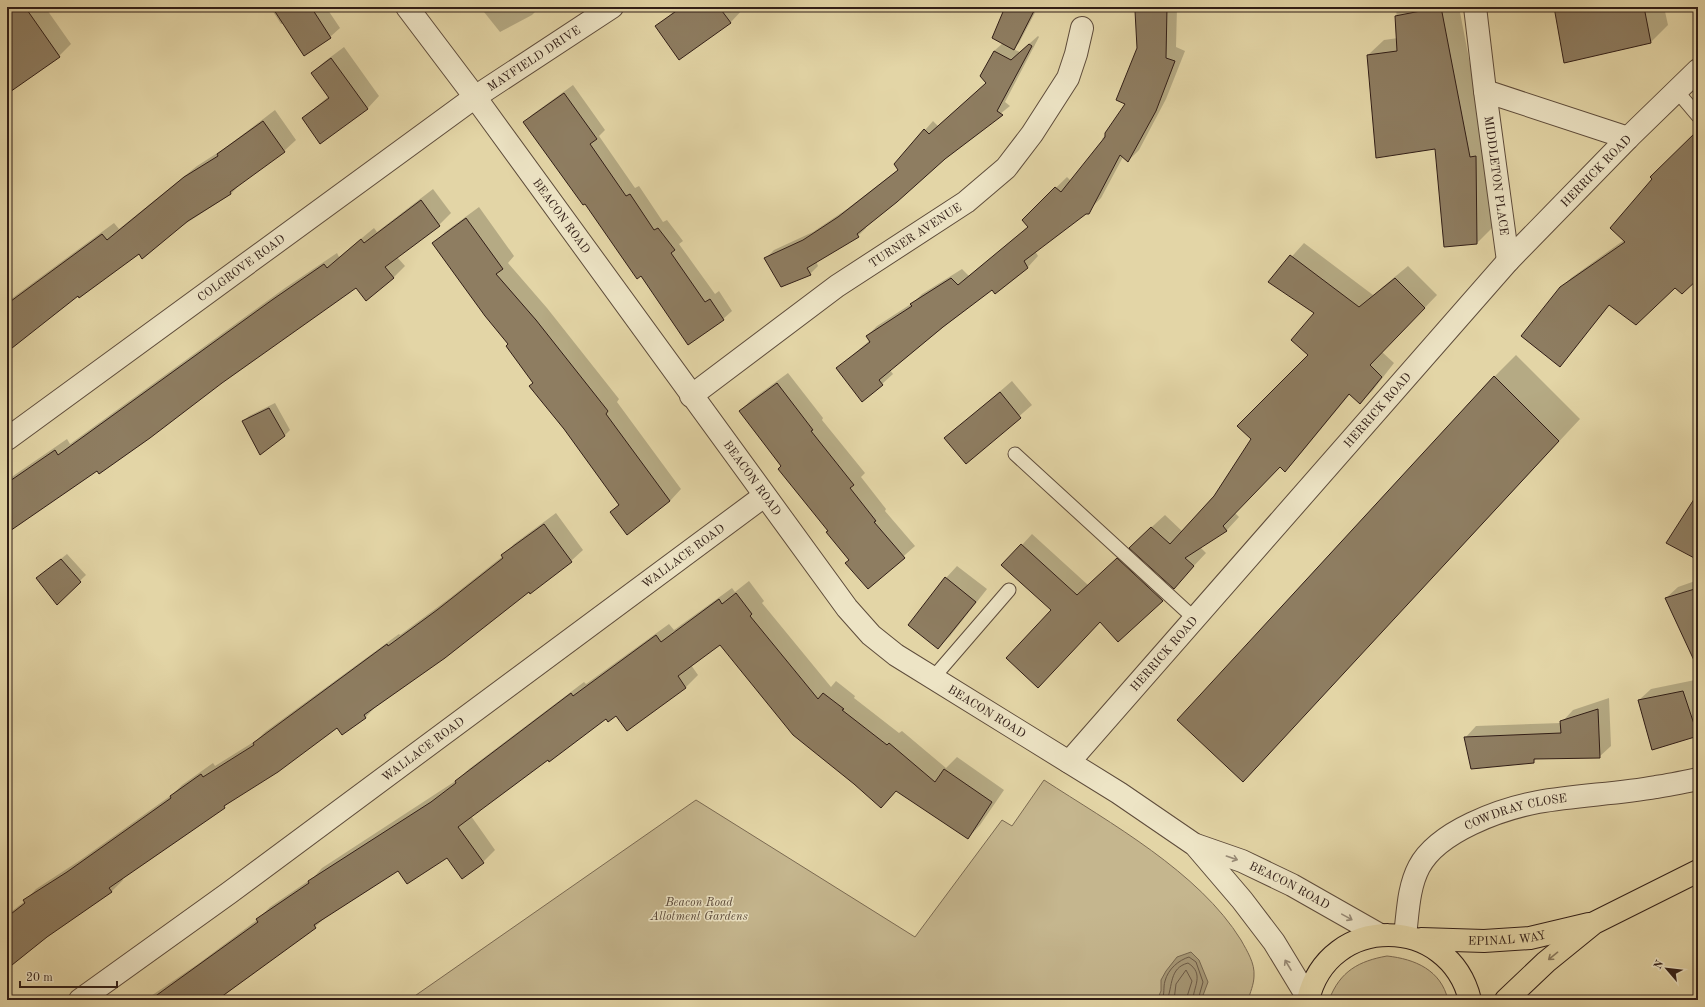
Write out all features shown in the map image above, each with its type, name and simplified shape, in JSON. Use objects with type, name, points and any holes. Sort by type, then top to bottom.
[{"type":"main road","name":"EPINAL WAY","points":[[1506,1000],[1546,962],[1594,923],[1698,871]]},
{"type":"main road","name":"EPINAL WAY","points":[[1308,999],[1315,979],[1332,958],[1342,949],[1360,940],[1380,935],[1484,941],[1530,938],[1594,923]]},
{"type":"main road","points":[[1411,937],[1438,950],[1455,966],[1467,986],[1470,1000]]},
{"type":"street","name":"BEACON ROAD","points":[[407,7],[475,97],[691,396],[847,608],[872,635],[896,655],[1164,822],[1195,845],[1242,900],[1274,942],[1308,999]]},
{"type":"street","name":"MAYFIELD DRIVE","points":[[475,97],[612,7]]},
{"type":"street","name":"MIDDLETON PLACE","points":[[1476,7],[1485,91],[1508,261]]},
{"type":"street","name":"TURNER AVENUE","points":[[691,396],[837,286],[966,202],[1006,168],[1032,134],[1068,78],[1076,54],[1082,28]]},
{"type":"street","name":"HERRICK ROAD","points":[[1069,762],[1508,261],[1628,138],[1698,70]]},
{"type":"street","points":[[1485,91],[1628,138]]},
{"type":"street","name":"COLGROVE ROAD","points":[[7,439],[475,97]]},
{"type":"street","name":"WALLACE ROAD","points":[[80,1000],[229,893],[764,496]]},
{"type":"street","name":"COWDRAY CLOSE","points":[[1411,937],[1410,895],[1419,867],[1434,846],[1460,829],[1499,814],[1537,802],[1656,788],[1698,779]]},
{"type":"street","name":"BEACON ROAD","points":[[1195,845],[1242,861],[1285,882],[1380,935]]},
{"type":"lane","points":[[1676,90],[1698,116]]},
{"type":"lane","points":[[1015,454],[1195,619]]},
{"type":"lane","points":[[933,678],[1009,590]]},
{"type":"green space","name":"Beacon Road Allotment Gardens","points":[[1044,780],[1152,851],[1202,892],[1223,915],[1241,940],[1252,962],[1254,979],[1248,1000],[409,1000],[696,800],[915,937],[1002,820],[1012,826]]},
{"type":"green space","points":[[1387,956],[1417,963],[1425,968],[1439,981],[1445,990],[1448,1000],[1329,1000],[1339,982],[1352,969],[1359,964]]},
{"type":"water","points":[[1191,952],[1199,960],[1208,982],[1202,998],[1200,1000],[1157,1000],[1161,991],[1161,980],[1166,971],[1177,957]]},
{"type":"building","points":[[7,7],[25,7],[60,57],[7,94]]},
{"type":"building","points":[[272,7],[311,7],[331,38],[304,56]]},
{"type":"building","points":[[682,7],[719,7],[731,23],[679,60],[655,26]]},
{"type":"building","points":[[1005,7],[1036,7],[1014,50],[992,38]]},
{"type":"building","points":[[1157,7],[1167,7],[1166,58],[1175,61],[1156,111],[1128,162],[1120,155],[1089,214],[1086,214],[1024,261],[1028,268],[995,294],[992,290],[943,327],[879,380],[883,385],[862,402],[836,368],[870,342],[866,336],[912,306],[910,304],[951,278],[958,285],[1028,227],[1022,220],[1055,187],[1061,192],[1105,137],[1105,133],[1125,104],[1116,100],[1137,48],[1135,11]]},
{"type":"building","points":[[1441,7],[1470,157],[1476,156],[1477,244],[1444,247],[1435,149],[1376,158],[1367,55],[1397,51],[1395,16]]},
{"type":"building","points":[[1554,7],[1644,7],[1651,43],[1564,63]]},
{"type":"building","points":[[1029,44],[1032,46],[997,111],[1003,115],[945,159],[897,202],[857,234],[859,237],[807,268],[811,275],[781,287],[764,258],[803,240],[838,217],[898,170],[894,164],[924,129],[929,134],[986,83],[980,76],[994,51],[1011,60]]},
{"type":"building","points":[[331,58],[368,109],[320,144],[302,118],[329,98],[311,73]]},
{"type":"building","points":[[564,93],[597,139],[590,144],[626,196],[630,194],[654,230],[658,228],[675,250],[671,253],[705,302],[710,299],[724,320],[688,345],[641,276],[637,279],[585,204],[583,205],[523,122]]},
{"type":"building","points":[[263,121],[285,152],[230,192],[231,194],[188,221],[142,259],[139,254],[79,298],[78,296],[7,352],[7,304],[102,234],[107,240],[184,177],[218,156],[217,154]]},
{"type":"building","points":[[1698,130],[1698,279],[1682,294],[1675,288],[1636,325],[1609,305],[1560,367],[1521,336],[1560,287],[1625,242],[1610,228],[1652,179],[1650,177]]},
{"type":"building","points":[[421,200],[440,226],[385,267],[394,278],[366,301],[356,288],[222,383],[150,438],[99,474],[97,471],[7,533],[7,483],[55,450],[58,455],[272,300],[324,264],[327,268],[361,239],[364,243]]},
{"type":"building","points":[[466,218],[503,269],[496,274],[536,320],[608,411],[606,414],[670,501],[627,535],[610,512],[619,505],[564,429],[529,386],[533,383],[506,346],[508,344],[485,316],[432,243]]},
{"type":"building","points":[[1290,255],[1359,307],[1395,278],[1425,308],[1370,365],[1382,377],[1360,404],[1349,394],[1285,472],[1280,467],[1223,526],[1227,531],[1185,558],[1194,566],[1174,589],[1129,548],[1151,527],[1170,544],[1214,496],[1251,439],[1237,426],[1308,355],[1291,340],[1314,313],[1268,282]]},
{"type":"building","points":[[1494,376],[1559,441],[1243,782],[1177,720]]},
{"type":"building","points":[[777,383],[813,430],[811,431],[854,485],[850,488],[876,521],[874,522],[905,558],[868,589],[845,563],[849,560],[826,532],[828,531],[778,469],[781,466],[739,411]]},
{"type":"building","points":[[1000,392],[1021,418],[966,464],[944,438]]},
{"type":"building","points":[[269,408],[285,436],[260,455],[242,421]]},
{"type":"building","points":[[1698,493],[1698,560],[1666,543]]},
{"type":"building","points":[[544,524],[572,562],[530,594],[529,592],[445,658],[364,715],[366,718],[342,735],[337,728],[278,772],[224,806],[225,808],[109,888],[112,892],[47,937],[7,969],[7,917],[25,903],[23,900],[67,872],[171,798],[170,796],[201,774],[203,777],[254,745],[253,743],[387,644],[388,646],[437,610],[503,558],[501,555]]},
{"type":"building","points":[[1021,544],[1077,595],[1117,558],[1163,601],[1118,642],[1100,622],[1038,688],[1006,658],[1051,610],[1001,565]]},
{"type":"building","points":[[61,559],[81,582],[57,605],[36,578]]},
{"type":"building","points":[[945,577],[976,602],[938,649],[908,625]]},
{"type":"building","points":[[1698,588],[1698,669],[1665,598]]},
{"type":"building","points":[[736,593],[752,614],[750,616],[818,699],[823,693],[844,709],[842,710],[887,745],[889,743],[935,782],[944,769],[992,802],[968,839],[896,791],[881,808],[854,784],[793,735],[720,645],[678,676],[686,688],[627,731],[616,716],[608,722],[606,719],[458,827],[484,863],[462,879],[447,858],[407,884],[398,871],[314,925],[316,928],[217,1000],[150,1000],[258,922],[256,919],[309,883],[308,881],[431,802],[456,783],[455,781],[571,693],[573,696],[656,635],[661,642],[719,599],[722,604]]},
{"type":"building","points":[[1683,691],[1698,736],[1652,750],[1638,700]]},
{"type":"building","points":[[1598,709],[1600,758],[1534,759],[1534,763],[1471,769],[1464,737],[1561,733],[1560,721]]}]
